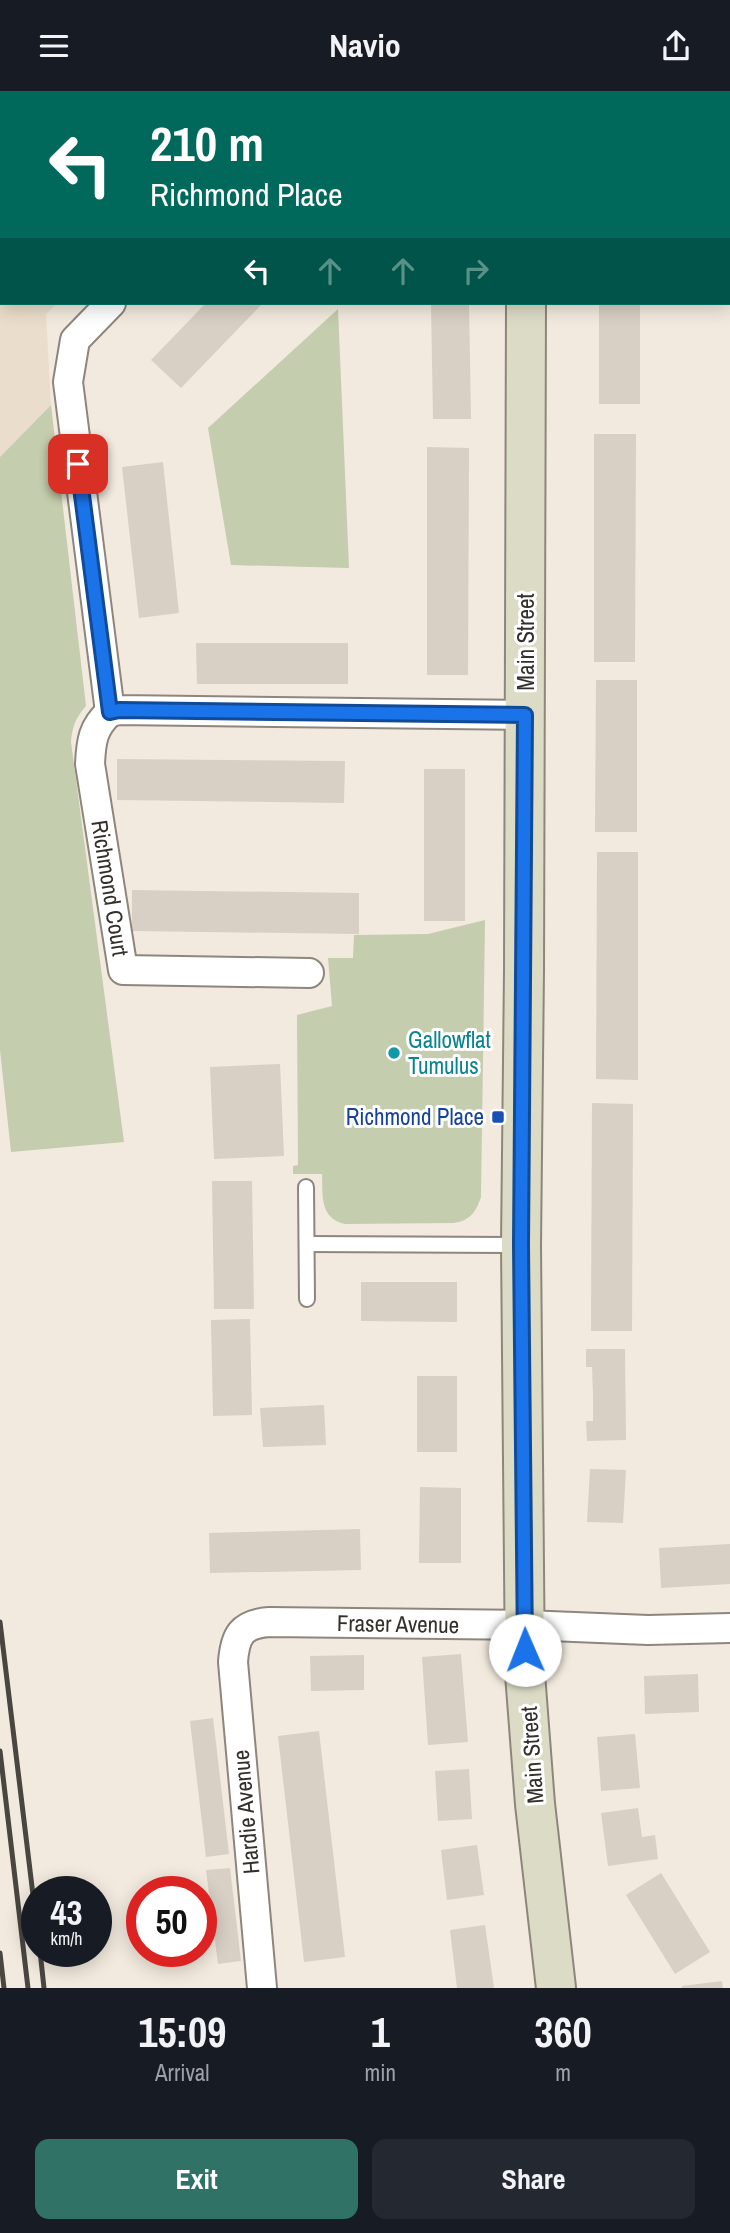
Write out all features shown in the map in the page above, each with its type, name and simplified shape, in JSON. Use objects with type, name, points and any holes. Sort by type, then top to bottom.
[{"type":"main road","name":"Main Street","points":[[526,305],[521,1245],[525,1625],[535,1804],[556,1988]]},
{"type":"street","points":[[109,305],[75,340],[68,382],[110,712],[525,715]]},
{"type":"street","name":"Richmond Court","points":[[110,712],[93,732],[90,764],[123,969],[309,973]]},
{"type":"street","name":"Fraser Avenue","points":[[238,1637],[243,1630],[251,1626],[269,1622],[525,1625],[648,1630],[730,1627]]},
{"type":"street","name":"Hardie Avenue","points":[[238,1637],[233,1662],[262,1988]]},
{"type":"lane","points":[[306,1187],[307,1299]]},
{"type":"lane","points":[[307,1244],[521,1245]]},
{"type":"shaded area","points":[[0,305],[56,305],[46,314],[51,405],[0,457]]},
{"type":"green space","points":[[338,309],[349,568],[231,565],[208,428]]},
{"type":"green space","points":[[51,405],[86,706],[75,723],[71,742],[124,1142],[11,1152],[0,1050],[0,457]]},
{"type":"green space","points":[[485,920],[481,1197],[477,1207],[468,1218],[453,1223],[345,1224],[337,1221],[331,1217],[324,1205],[322,1174],[293,1174],[293,1166],[298,1165],[297,1015],[332,1006],[328,958],[353,958],[354,935],[428,934]]},
{"type":"building","points":[[204,305],[261,305],[181,388],[151,360]]},
{"type":"building","points":[[431,305],[469,305],[471,419],[433,419]]},
{"type":"building","points":[[599,305],[640,305],[640,404],[599,404]]},
{"type":"building","points":[[594,434],[636,434],[635,662],[594,662]]},
{"type":"building","points":[[427,447],[469,448],[468,675],[427,675]]},
{"type":"building","points":[[163,462],[179,613],[139,618],[122,467]]},
{"type":"building","points":[[196,643],[348,643],[348,684],[197,684]]},
{"type":"building","points":[[596,680],[637,680],[637,832],[595,832]]},
{"type":"building","points":[[117,759],[345,761],[344,803],[117,800]]},
{"type":"building","points":[[424,769],[465,769],[465,921],[424,921]]},
{"type":"building","points":[[597,852],[638,852],[638,1080],[596,1079]]},
{"type":"building","points":[[132,890],[359,893],[359,934],[132,931]]},
{"type":"building","points":[[280,1064],[284,1156],[214,1159],[210,1067]]},
{"type":"building","points":[[592,1103],[633,1104],[632,1331],[591,1331]]},
{"type":"building","points":[[212,1181],[252,1181],[254,1309],[214,1309]]},
{"type":"building","points":[[361,1282],[457,1282],[457,1322],[361,1321]]},
{"type":"building","points":[[250,1319],[252,1415],[213,1416],[211,1320]]},
{"type":"building","points":[[586,1349],[625,1349],[626,1440],[587,1441],[586,1421],[593,1421],[593,1395],[592,1367],[586,1367]]},
{"type":"building","points":[[417,1376],[457,1376],[457,1452],[417,1452]]},
{"type":"building","points":[[324,1405],[326,1445],[263,1447],[260,1408]]},
{"type":"building","points":[[590,1469],[626,1470],[623,1523],[587,1522]]},
{"type":"building","points":[[420,1487],[461,1488],[461,1563],[419,1563]]},
{"type":"building","points":[[360,1529],[361,1570],[210,1573],[209,1533]]},
{"type":"building","points":[[730,1544],[730,1584],[661,1588],[659,1548]]},
{"type":"building","points":[[461,1654],[468,1742],[428,1745],[422,1657]]},
{"type":"building","points":[[364,1655],[364,1690],[311,1691],[310,1656]]},
{"type":"building","points":[[698,1674],[699,1712],[645,1714],[644,1676]]},
{"type":"building","points":[[213,1718],[229,1854],[206,1857],[190,1721]]},
{"type":"building","points":[[319,1731],[345,1957],[304,1962],[278,1736]]},
{"type":"building","points":[[635,1734],[640,1788],[601,1791],[597,1737]]},
{"type":"building","points":[[469,1769],[472,1819],[438,1821],[435,1771]]},
{"type":"building","points":[[638,1808],[642,1837],[655,1835],[658,1859],[608,1866],[601,1813]]},
{"type":"building","points":[[477,1845],[484,1895],[447,1900],[441,1850]]},
{"type":"building","points":[[230,1868],[241,1961],[218,1964],[217,1876],[207,1876],[206,1870]]},
{"type":"building","points":[[661,1873],[710,1952],[675,1974],[626,1895]]},
{"type":"building","points":[[485,1925],[494,1988],[457,1988],[450,1930]]},
{"type":"building","points":[[722,1981],[723,1988],[682,1988],[682,1986]]},
{"type":"railway","points":[[0,1622],[31,1876]]},
{"type":"railway","points":[[0,1751],[28,1988]]},
{"type":"railway","points":[[0,1953],[4,1988]]},
{"type":"railway","points":[[42,1967],[44,1988]]},
{"type":"place","name":"Gallowflat Tumulus","points":[[394,1053]]},
{"type":"place","name":"Richmond Place","points":[[498,1117]]},
{"type":"route","points":[[78,464],[110,712],[525,715],[521,1245],[525,1650]]}]
